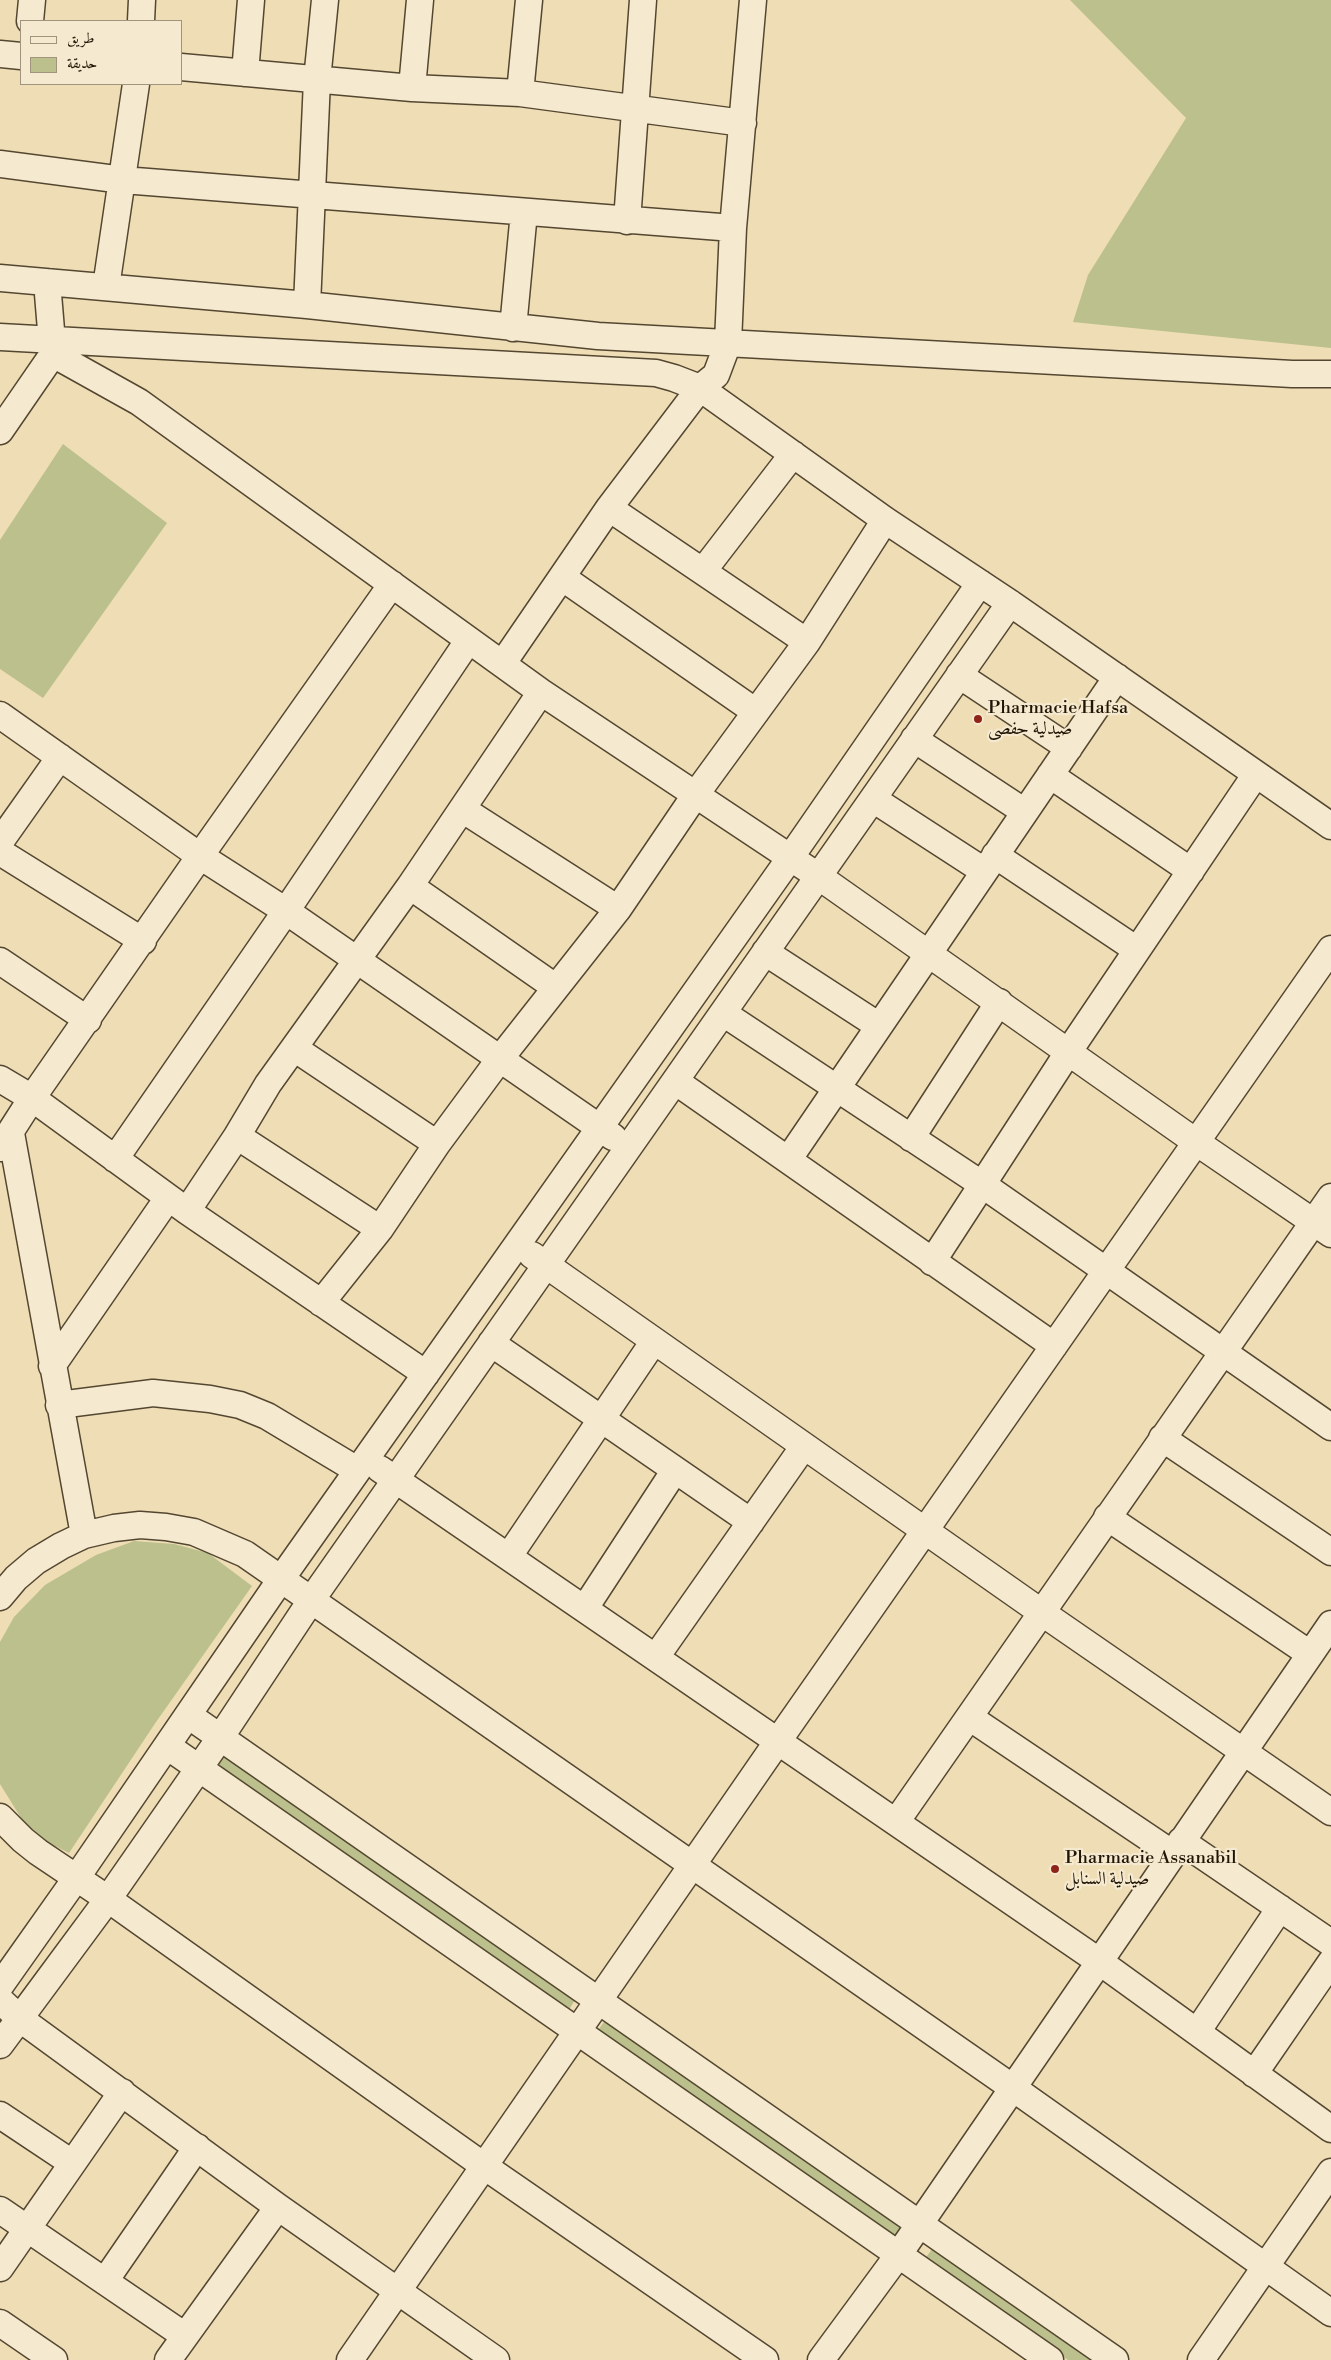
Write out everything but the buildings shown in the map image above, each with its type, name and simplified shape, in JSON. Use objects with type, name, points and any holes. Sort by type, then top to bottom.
[{"type":"street","points":[[30,20],[32,0]]},
{"type":"street","points":[[141,20],[142,0]]},
{"type":"street","points":[[245,73],[251,0]]},
{"type":"street","points":[[306,305],[317,80],[325,0]]},
{"type":"street","points":[[412,88],[420,0]]},
{"type":"street","points":[[520,93],[529,0]]},
{"type":"street","points":[[627,221],[643,0]]},
{"type":"street","points":[[503,663],[563,578],[609,508],[700,388],[716,375],[728,343],[733,228],[753,0]]},
{"type":"street","points":[[0,54],[20,56]]},
{"type":"street","points":[[182,67],[412,88],[520,93],[743,123]]},
{"type":"street","points":[[106,287],[136,85]]},
{"type":"street","points":[[0,164],[123,180],[733,228]]},
{"type":"street","points":[[513,328],[524,212]]},
{"type":"street","points":[[0,278],[306,305],[598,336],[1282,374],[1331,374]]},
{"type":"street","points":[[0,431],[52,347],[47,282]]},
{"type":"street","points":[[0,337],[52,347],[656,373],[700,388],[885,520],[1010,603],[1331,826]]},
{"type":"street","points":[[52,347],[139,402],[541,692],[818,876],[1196,1142],[1322,1228]]},
{"type":"street","points":[[703,571],[793,454]]},
{"type":"street","points":[[609,508],[807,642]]},
{"type":"street","points":[[321,1303],[380,1229],[437,1144],[499,1060],[618,909],[696,794],[807,642],[885,520]]},
{"type":"street","points":[[563,578],[756,712]]},
{"type":"street","points":[[0,1986],[281,1579],[790,858],[980,583]]},
{"type":"street","points":[[84,1535],[52,1366],[5,1141],[32,1098],[143,941],[200,856],[392,584]]},
{"type":"street","points":[[0,2045],[108,1899],[199,1769],[312,1599],[1010,603]]},
{"type":"street","points":[[115,1159],[286,911],[468,640]]},
{"type":"street","points":[[959,675],[1068,748]]},
{"type":"street","points":[[788,1160],[1117,677]]},
{"type":"street","points":[[52,1366],[177,1204],[237,1136],[268,1084],[410,886],[541,692]]},
{"type":"street","points":[[0,715],[200,856],[286,911],[628,1148]]},
{"type":"street","points":[[914,739],[1025,812]]},
{"type":"street","points":[[0,842],[60,757]]},
{"type":"street","points":[[932,1262],[1069,1051],[1256,774]]},
{"type":"street","points":[[1050,775],[1191,870]]},
{"type":"street","points":[[873,799],[990,864],[1137,950]]},
{"type":"street","points":[[462,809],[618,909]]},
{"type":"street","points":[[0,852],[143,941]]},
{"type":"street","points":[[410,886],[555,987]]},
{"type":"street","points":[[350,2360],[924,1530],[1331,949]]},
{"type":"street","points":[[765,952],[879,1026]]},
{"type":"street","points":[[0,961],[88,1020]]},
{"type":"street","points":[[911,1138],[999,1002]]},
{"type":"street","points":[[723,1013],[983,1185],[1223,1351],[1328,1419]]},
{"type":"street","points":[[294,1048],[437,1144]]},
{"type":"street","points":[[0,1079],[32,1098],[177,1204],[426,1374]]},
{"type":"street","points":[[675,1081],[1054,1346]]},
{"type":"street","points":[[237,1136],[380,1229]]},
{"type":"street","points":[[896,1822],[1223,1351],[1322,1228],[1331,1197]]},
{"type":"street","points":[[517,1245],[1041,1612],[1331,1812]]},
{"type":"street","points":[[509,1556],[654,1341]]},
{"type":"street","points":[[491,1343],[750,1522]]},
{"type":"street","points":[[59,1405],[153,1393],[182,1394],[218,1400],[267,1416],[361,1465],[396,1480],[1100,1962],[1331,2130]]},
{"type":"street","points":[[1162,1438],[1331,1552]]},
{"type":"street","points":[[656,1657],[804,1446]]},
{"type":"street","points":[[584,1608],[675,1470]]},
{"type":"street","points":[[1107,1517],[1310,1654]]},
{"type":"street","points":[[0,1597],[16,1578],[36,1561],[84,1535],[140,1525],[166,1526],[194,1532],[245,1554],[312,1599],[691,1866],[1013,2088],[1331,2313]]},
{"type":"street","points":[[821,2360],[899,2254],[1331,1624]]},
{"type":"street","points":[[188,1715],[599,1999],[1115,2360]]},
{"type":"street","points":[[969,1717],[1177,1848],[1280,1908],[1331,1943]]},
{"type":"street","points":[[167,1746],[1050,2360]]},
{"type":"street","points":[[0,1817],[23,1840],[484,2166],[765,2360]]},
{"type":"street","points":[[1197,2032],[1280,1908]]},
{"type":"street","points":[[1254,2074],[1331,1962]]},
{"type":"street","points":[[0,2000],[19,2018],[278,2207],[496,2360]]},
{"type":"street","points":[[0,2268],[122,2092]]},
{"type":"street","points":[[0,2115],[72,2163]]},
{"type":"street","points":[[105,2281],[197,2147]]},
{"type":"street","points":[[1200,2360],[1331,2172]]},
{"type":"street","points":[[168,2360],[278,2207]]},
{"type":"street","points":[[0,2210],[185,2336]]},
{"type":"street","points":[[0,2323],[54,2360]]},
{"type":"green space","points":[[1070,0],[1331,0],[1331,348],[1073,322],[1088,275],[1186,118]]},
{"type":"green space","points":[[63,444],[167,523],[43,698],[0,669],[0,540]]},
{"type":"green space","points":[[134,1541],[174,1544],[208,1553],[252,1586],[156,1722],[69,1853],[31,1834],[0,1784],[0,1642],[14,1617],[45,1585],[96,1555]]},
{"type":"green space","points":[[212,1743],[578,1995],[567,2013],[201,1761]]},
{"type":"green space","points":[[609,2015],[910,2226],[897,2244],[596,2033]]},
{"type":"green space","points":[[935,2245],[1101,2360],[1068,2360],[924,2260]]},
{"type":"place","name":"Pharmacie Hafsa صيدلية حفصى","points":[[978,719]]},
{"type":"place","name":"Pharmacie Assanabil صيدلية السنابل","points":[[1055,1869]]}]
